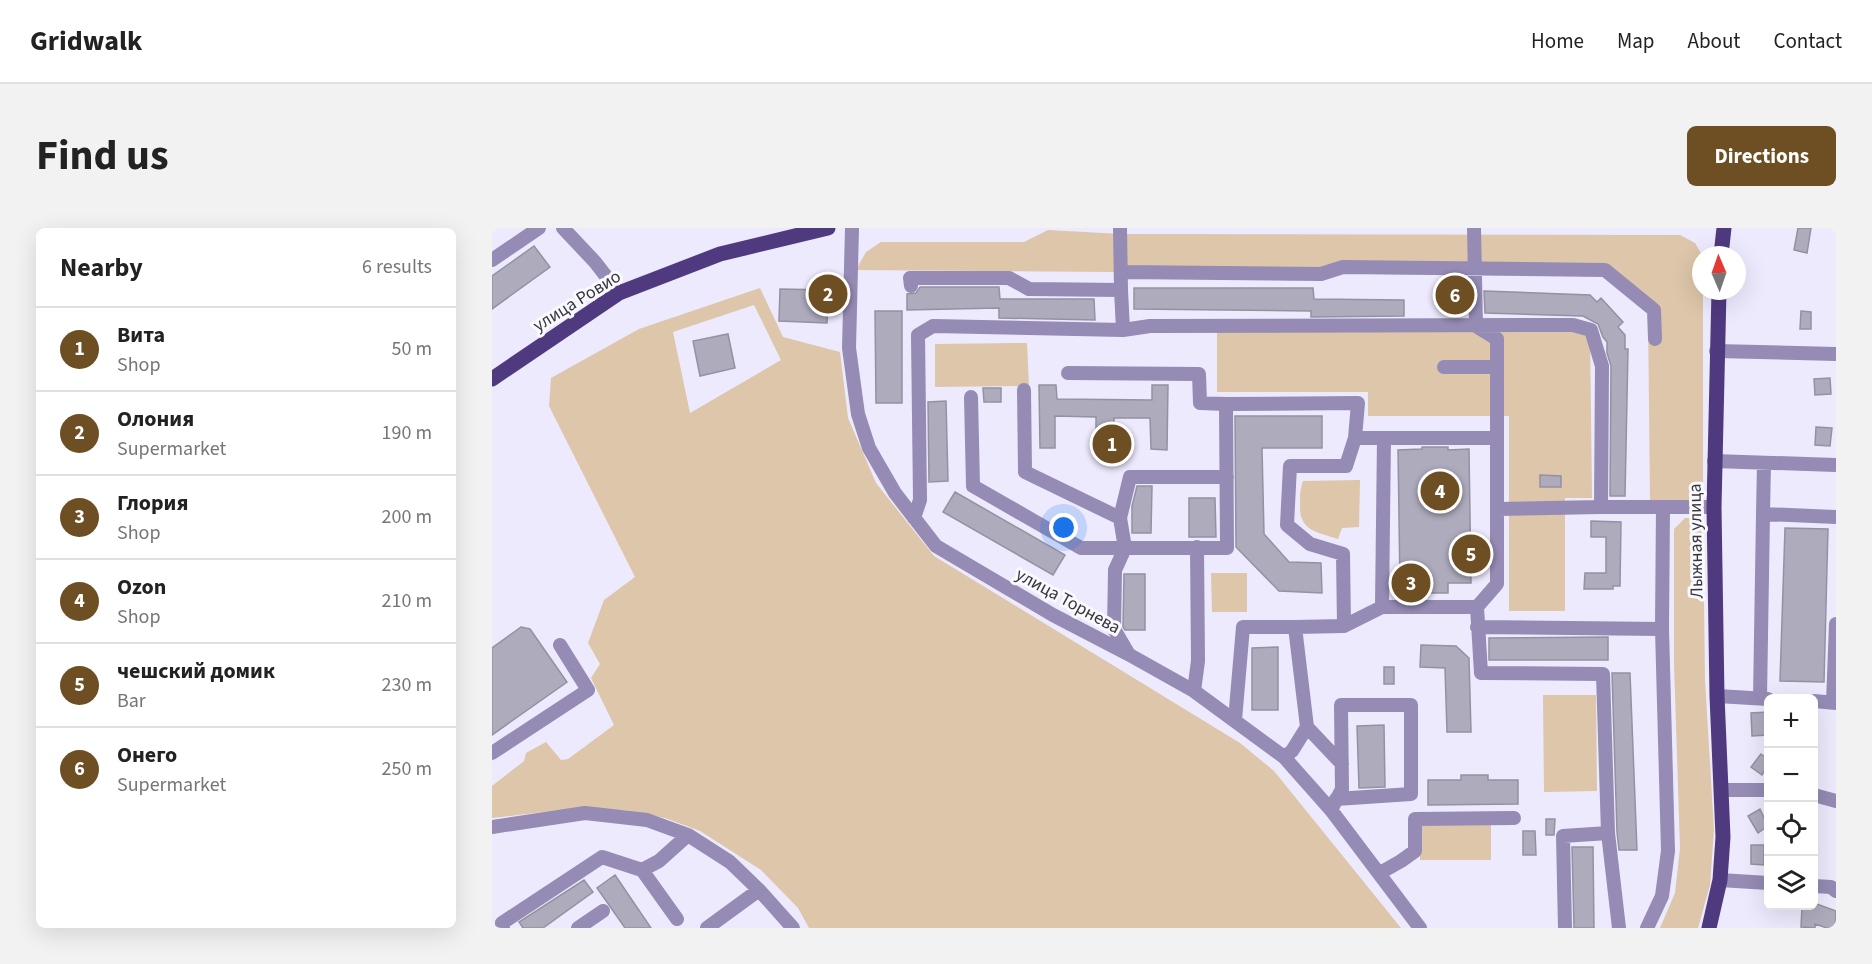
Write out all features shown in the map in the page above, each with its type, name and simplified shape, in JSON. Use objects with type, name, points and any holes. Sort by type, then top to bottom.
[{"type":"main road","name":"улица Ровио","points":[[492,379],[619,293],[720,254],[828,228]]},
{"type":"main road","points":[[1722,246],[1724,228]]},
{"type":"main road","name":"Лыжная улица","points":[[1709,928],[1720,880],[1723,837],[1717,696],[1714,507],[1719,300]]},
{"type":"street","points":[[492,260],[538,228]]},
{"type":"street","points":[[563,228],[595,262],[619,293]]},
{"type":"street","name":"улица Торнева","points":[[852,228],[849,348],[858,414],[869,448],[895,493],[936,546],[1053,615],[1194,691],[1284,757],[1333,804],[1420,928]]},
{"type":"street","points":[[1120,228],[1123,330]]},
{"type":"street","points":[[1474,228],[1476,326]]},
{"type":"street","points":[[1121,272],[1321,274],[1343,267],[1605,270],[1654,310],[1655,339]]},
{"type":"street","points":[[911,286],[910,278],[1010,279],[1029,289],[1122,290]]},
{"type":"street","points":[[914,518],[920,500],[918,335],[933,326],[1123,330],[1150,326],[1573,325],[1591,330],[1602,366],[1601,507]]},
{"type":"street","points":[[1476,326],[1497,339],[1497,584],[1477,607],[1481,673],[1603,674],[1608,833],[1619,928]]},
{"type":"street","points":[[1716,351],[1836,354]]},
{"type":"street","points":[[1444,367],[1496,367]]},
{"type":"street","points":[[1068,373],[1199,374],[1200,404],[1358,403],[1355,438],[1346,465],[1290,466],[1287,525],[1310,544],[1343,554],[1344,626]]},
{"type":"street","points":[[1024,390],[1025,472],[1120,518]]},
{"type":"street","points":[[971,397],[973,486],[1082,549],[1227,548],[1226,404]]},
{"type":"street","points":[[1355,438],[1496,438]]},
{"type":"street","points":[[1382,607],[1384,438]]},
{"type":"street","points":[[1714,461],[1836,465]]},
{"type":"street","points":[[1717,696],[1764,698],[1764,463]]},
{"type":"street","points":[[1128,654],[1114,629],[1115,570],[1125,548],[1120,518],[1130,477],[1227,477]]},
{"type":"street","points":[[1647,928],[1662,896],[1668,852],[1662,629],[1663,507]]},
{"type":"street","points":[[1497,509],[1714,507]]},
{"type":"street","points":[[1763,514],[1836,517]]},
{"type":"street","points":[[1194,691],[1198,661],[1197,547]]},
{"type":"street","points":[[1235,720],[1243,627],[1344,626],[1382,607],[1477,607]]},
{"type":"street","points":[[1818,701],[1835,703],[1836,624]]},
{"type":"street","points":[[1295,627],[1307,727],[1342,764]]},
{"type":"street","points":[[1478,627],[1662,629]]},
{"type":"street","points":[[492,753],[588,690],[560,645]]},
{"type":"street","points":[[1341,705],[1411,705],[1411,794],[1333,804],[1342,789],[1341,705]]},
{"type":"street","points":[[1284,757],[1292,751],[1307,727]]},
{"type":"street","points":[[1722,790],[1764,790]]},
{"type":"street","points":[[1818,796],[1836,801]]},
{"type":"street","points":[[492,827],[585,813],[647,820],[688,835],[730,862],[793,928]]},
{"type":"street","points":[[1380,873],[1415,851],[1415,819],[1514,818]]},
{"type":"street","points":[[1565,928],[1563,836],[1608,833]]},
{"type":"street","points":[[642,870],[659,861],[688,835]]},
{"type":"street","points":[[503,928],[502,923],[602,857],[642,870],[677,919]]},
{"type":"street","points":[[1720,880],[1764,883]]},
{"type":"street","points":[[1818,886],[1831,887],[1836,891]]},
{"type":"street","points":[[707,928],[759,890]]},
{"type":"street","points":[[578,928],[603,911]]},
{"type":"shaded area","points":[[1048,230],[1121,234],[1680,235],[1697,246],[1692,246],[1692,300],[1703,300],[1703,490],[1697,500],[1650,501],[1648,313],[1604,276],[856,270],[866,252],[881,242],[1024,242]]},
{"type":"shaded area","points":[[760,288],[783,337],[840,352],[848,418],[876,483],[934,556],[1240,743],[1274,771],[1401,928],[809,928],[798,908],[761,870],[700,831],[665,818],[623,810],[569,809],[492,818],[492,786],[524,761],[526,753],[546,742],[561,760],[568,759],[614,725],[591,678],[600,664],[588,643],[604,600],[635,577],[549,406],[551,378],[639,329]],"holes":[[[754,305],[781,360],[690,413],[673,332]]]},
{"type":"shaded area","points":[[1217,330],[1590,331],[1592,498],[1565,498],[1565,611],[1509,611],[1509,416],[1368,416],[1368,392],[1217,392]]},
{"type":"shaded area","points":[[1027,343],[1029,386],[935,387],[935,344]]},
{"type":"shaded area","points":[[1360,480],[1359,527],[1342,528],[1338,539],[1316,532],[1306,525],[1300,514],[1300,493],[1303,481]]},
{"type":"shaded area","points":[[1685,518],[1696,518],[1703,528],[1705,680],[1714,830],[1710,885],[1698,928],[1660,928],[1675,893],[1680,848],[1674,664],[1674,529]]},
{"type":"shaded area","points":[[1211,573],[1247,573],[1247,612],[1212,612]]},
{"type":"shaded area","points":[[1543,695],[1596,695],[1597,791],[1544,792]]},
{"type":"shaded area","points":[[1420,825],[1491,825],[1491,860],[1420,860]]},
{"type":"building","points":[[1798,228],[1811,228],[1807,253],[1794,250]]},
{"type":"building","points":[[534,246],[550,267],[492,309],[492,276]]},
{"type":"building","points":[[920,287],[999,287],[1000,299],[1094,299],[1095,320],[999,318],[999,308],[907,310],[907,294],[916,293]]},
{"type":"building","points":[[1448,287],[1462,287],[1462,303],[1448,303]]},
{"type":"building","points":[[1134,288],[1313,288],[1314,299],[1404,300],[1404,316],[1311,317],[1311,311],[1134,309]]},
{"type":"building","points":[[780,289],[828,290],[827,323],[779,321]]},
{"type":"building","points":[[1484,291],[1590,295],[1597,302],[1601,298],[1623,322],[1618,327],[1625,335],[1625,349],[1628,349],[1625,496],[1610,496],[1611,366],[1607,353],[1607,342],[1598,324],[1583,316],[1485,313]]},
{"type":"building","points":[[875,311],[902,311],[902,403],[876,403]]},
{"type":"building","points":[[1801,311],[1811,312],[1811,329],[1800,329]]},
{"type":"building","points":[[728,334],[735,368],[700,376],[693,341]]},
{"type":"building","points":[[1830,378],[1831,394],[1815,395],[1814,379]]},
{"type":"building","points":[[1039,385],[1056,385],[1057,399],[1152,400],[1152,385],[1168,385],[1167,450],[1151,449],[1150,418],[1114,418],[1113,449],[1096,448],[1096,417],[1055,416],[1055,448],[1040,448]]},
{"type":"building","points":[[983,388],[1001,388],[1001,402],[984,402]]},
{"type":"building","points":[[946,401],[948,481],[929,482],[928,402]]},
{"type":"building","points":[[1235,416],[1322,416],[1322,448],[1262,448],[1264,534],[1289,562],[1321,563],[1322,593],[1279,591],[1236,547]]},
{"type":"building","points":[[1816,427],[1832,428],[1830,446],[1815,445]]},
{"type":"building","points":[[1422,447],[1448,447],[1448,450],[1469,449],[1471,583],[1448,583],[1448,593],[1423,593],[1423,583],[1400,583],[1398,450],[1422,449]]},
{"type":"building","points":[[1540,475],[1561,476],[1561,487],[1540,487]]},
{"type":"building","points":[[1137,486],[1152,486],[1151,533],[1132,533],[1132,506]]},
{"type":"building","points":[[955,492],[1065,555],[1053,575],[943,512]]},
{"type":"building","points":[[1189,498],[1215,498],[1216,537],[1189,537]]},
{"type":"building","points":[[1591,521],[1621,522],[1620,586],[1613,586],[1613,589],[1584,589],[1585,573],[1606,573],[1606,537],[1591,537]]},
{"type":"building","points":[[1785,528],[1828,529],[1824,682],[1780,681]]},
{"type":"building","points":[[1124,574],[1145,574],[1145,630],[1125,630],[1123,627]]},
{"type":"building","points":[[521,627],[530,629],[567,682],[492,735],[492,648]]},
{"type":"building","points":[[1608,637],[1608,660],[1489,660],[1489,638]]},
{"type":"building","points":[[1421,645],[1456,646],[1469,658],[1471,732],[1447,732],[1445,668],[1420,667]]},
{"type":"building","points":[[1278,647],[1278,710],[1252,710],[1252,648]]},
{"type":"building","points":[[1384,667],[1394,667],[1394,684],[1384,684]]},
{"type":"building","points":[[1612,673],[1630,673],[1637,850],[1619,850]]},
{"type":"building","points":[[1764,712],[1764,735],[1752,736],[1751,713]]},
{"type":"building","points":[[1384,725],[1385,787],[1359,788],[1357,726]]},
{"type":"building","points":[[1761,754],[1764,756],[1762,775],[1751,767]]},
{"type":"building","points":[[1461,775],[1488,775],[1488,780],[1518,780],[1518,804],[1428,805],[1428,780],[1461,780]]},
{"type":"building","points":[[1760,809],[1764,818],[1764,829],[1758,833],[1748,816]]},
{"type":"building","points":[[1546,819],[1555,819],[1554,835],[1546,835]]},
{"type":"building","points":[[1523,831],[1535,831],[1536,855],[1523,855]]},
{"type":"building","points":[[1751,845],[1764,845],[1764,865],[1751,864]]},
{"type":"building","points":[[1572,847],[1593,847],[1594,928],[1574,928]]},
{"type":"building","points":[[615,875],[651,928],[625,928],[597,888]]},
{"type":"building","points":[[584,880],[593,892],[543,928],[523,928],[519,922]]},
{"type":"building","points":[[1818,904],[1836,911],[1835,928],[1815,924],[1815,928],[1801,927],[1802,910],[1818,910]]},
{"type":"place","name":"Олония","points":[[828,294]]},
{"type":"place","name":"Онего","points":[[1455,295]]},
{"type":"place","name":"Вита","points":[[1112,444]]},
{"type":"place","name":"Ozon","points":[[1440,491]]},
{"type":"place","name":"чешский домик","points":[[1471,554]]},
{"type":"place","name":"Глория","points":[[1411,583]]}]
